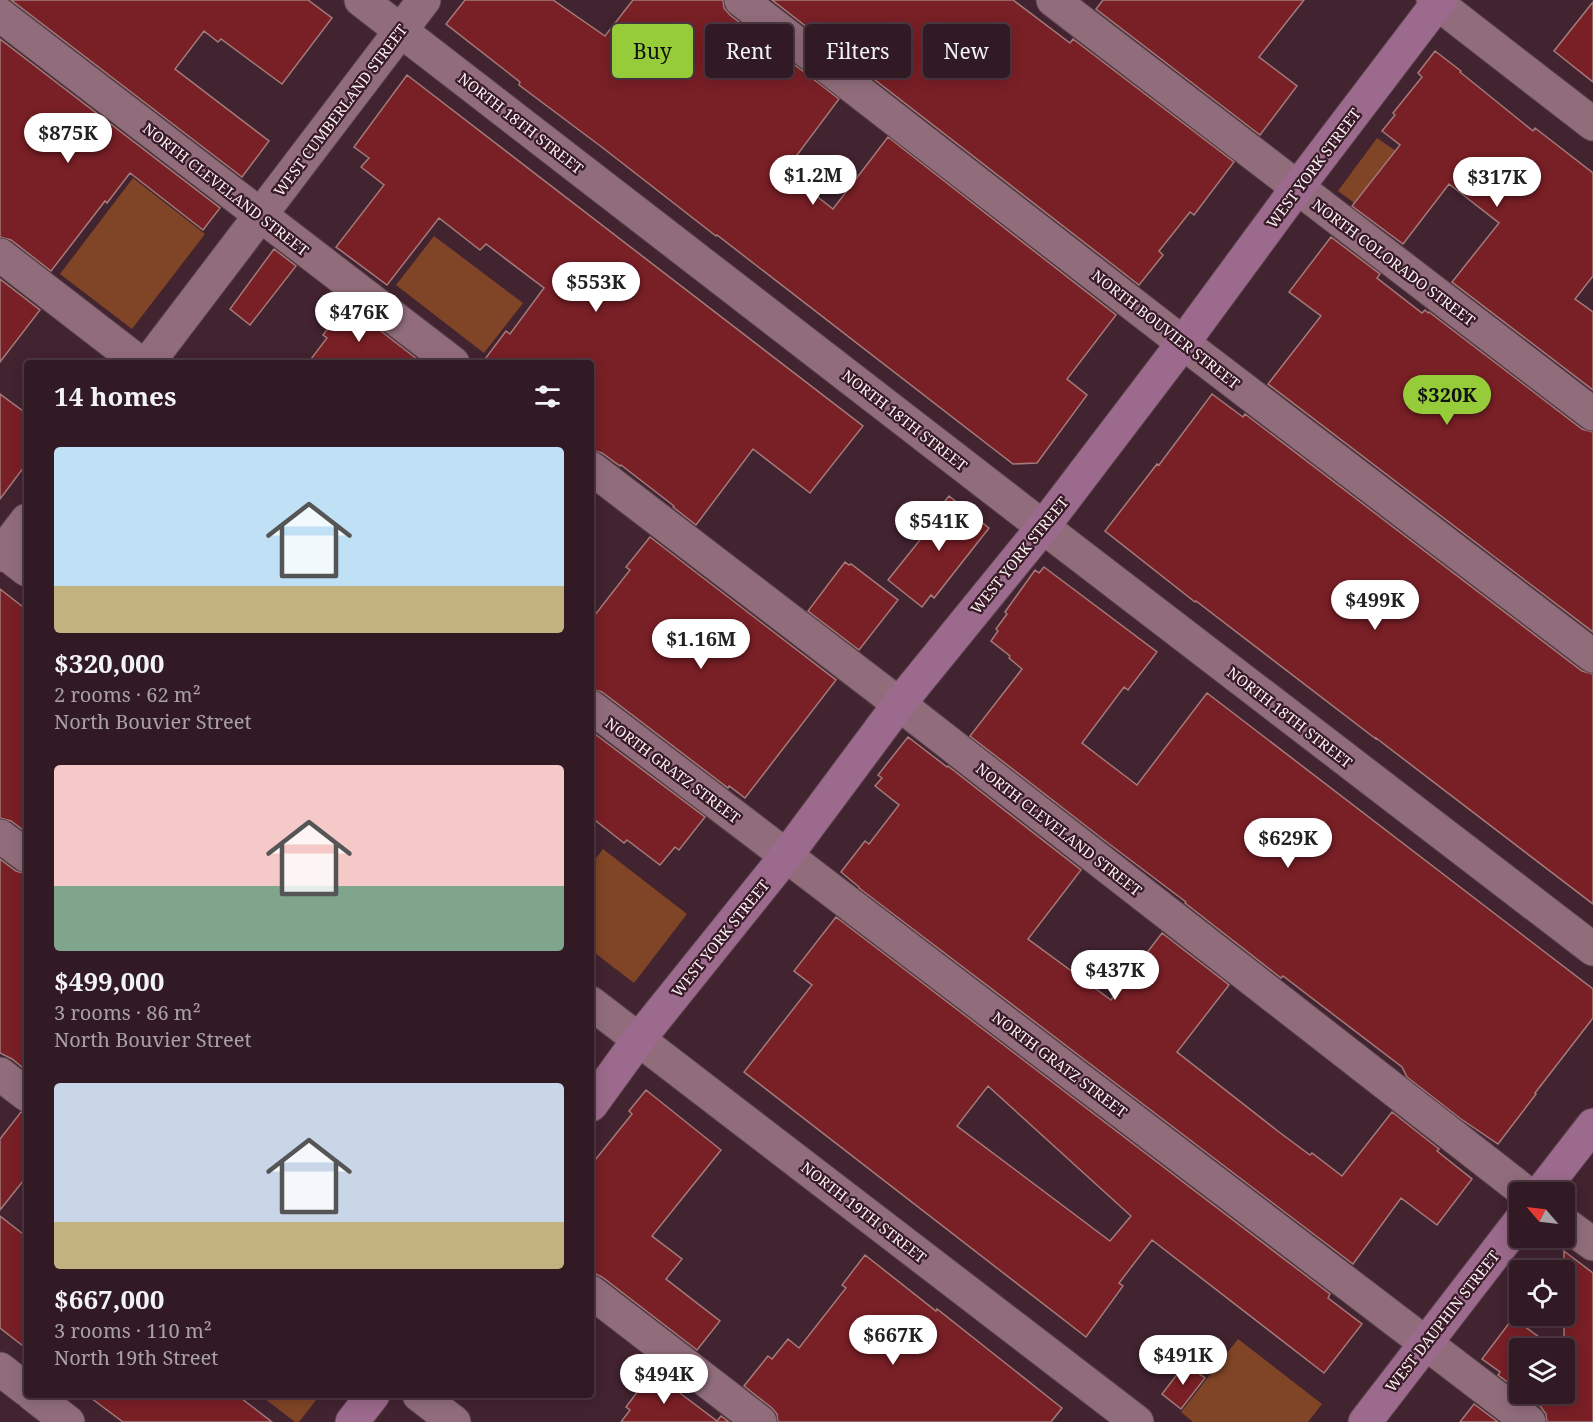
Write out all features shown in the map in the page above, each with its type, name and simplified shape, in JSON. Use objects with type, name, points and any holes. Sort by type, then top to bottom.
[{"type":"street","name":"NORTH 18TH STREET","points":[[361,0],[1593,949]]},
{"type":"street","name":"WEST CUMBERLAND STREET","points":[[150,360],[424,0]]},
{"type":"street","name":"NORTH BOUVIER STREET","points":[[741,0],[1183,343],[1593,656]]},
{"type":"street","name":"NORTH COLORADO STREET","points":[[1053,0],[1593,414]]},
{"type":"street","name":"WEST YORK STREET","points":[[594,1101],[639,1040],[786,856],[899,704],[1043,527],[1437,1]]},
{"type":"street","points":[[1437,1],[1593,124]]},
{"type":"street","name":"NORTH CLEVELAND STREET","points":[[0,15],[449,360]]},
{"type":"street","points":[[0,255],[136,360]]},
{"type":"street","name":"NORTH CLEVELAND STREET","points":[[594,470],[899,704],[1512,1182]]},
{"type":"street","points":[[7,556],[24,525]]},
{"type":"street","name":"NORTH GRATZ STREET","points":[[594,709],[1529,1422]]},
{"type":"street","points":[[0,836],[24,854]]},
{"type":"street","name":"NORTH 19TH STREET","points":[[594,1005],[1137,1422]]},
{"type":"street","points":[[0,1074],[24,1093]]},
{"type":"street","points":[[1549,1182],[1593,1125]]},
{"type":"street","points":[[1575,1230],[1593,1244]]},
{"type":"street","name":"WEST DAUPHIN STREET","points":[[1365,1422],[1509,1235]]},
{"type":"street","points":[[594,1294],[760,1422]]},
{"type":"street","points":[[0,1369],[24,1388]]},
{"type":"street","points":[[36,1398],[61,1420]]},
{"type":"street","points":[[352,1422],[371,1398]]},
{"type":"street","points":[[423,1398],[454,1422]]},
{"type":"shaded area","points":[[1377,138],[1396,151],[1357,205],[1338,191]]},
{"type":"shaded area","points":[[133,178],[205,234],[132,329],[60,274]]},
{"type":"shaded area","points":[[434,236],[523,303],[484,353],[396,285]]},
{"type":"shaded area","points":[[603,849],[687,914],[634,983],[594,952],[594,861]]},
{"type":"shaded area","points":[[1238,1339],[1322,1404],[1308,1422],[1193,1422],[1181,1412]]},
{"type":"shaded area","points":[[264,1398],[318,1398],[299,1422],[295,1422]]},
{"type":"building","points":[[11,0],[308,0],[332,18],[282,84],[221,39],[218,42],[204,31],[175,69],[269,141],[242,177]]},
{"type":"building","points":[[465,0],[553,0],[605,36],[612,27],[612,78],[693,78],[693,24],[614,24],[633,0],[723,0],[724,8],[742,24],[705,24],[705,78],[793,78],[793,64],[805,73],[805,78],[812,78],[839,99],[785,171],[833,209],[888,137],[1116,315],[1067,379],[1087,395],[1037,463],[1013,464],[519,85],[520,82],[446,24]]},
{"type":"building","points":[[772,0],[1013,0],[1070,43],[1073,39],[1234,162],[1194,215],[1190,212],[1159,251],[1163,255],[1139,285],[872,78],[911,78],[911,24],[805,26]]},
{"type":"building","points":[[1103,0],[1304,0],[1259,57],[1297,86],[1260,135],[1096,9]]},
{"type":"building","points":[[1593,2],[1593,82],[1554,51]]},
{"type":"building","points":[[0,39],[220,208],[203,230],[130,173],[107,203],[105,201],[51,271],[11,240],[0,237]]},
{"type":"building","points":[[1435,51],[1533,131],[1535,128],[1593,173],[1593,276],[1575,299],[1593,312],[1593,390],[1452,282],[1499,223],[1449,184],[1403,244],[1352,206],[1400,145],[1382,131],[1395,115],[1393,113],[1422,77],[1418,73]]},
{"type":"building","points":[[407,75],[863,426],[810,493],[753,449],[696,525],[621,465],[594,451],[594,360],[484,360],[506,331],[510,334],[544,288],[486,244],[480,250],[439,218],[387,285],[336,247],[384,185],[361,167],[369,158],[354,147]]},
{"type":"building","points":[[1331,237],[1380,274],[1377,278],[1422,313],[1425,310],[1429,312],[1582,429],[1593,432],[1593,632],[1268,384],[1321,316],[1289,292]]},
{"type":"building","points":[[274,249],[296,266],[250,325],[230,309]]},
{"type":"building","points":[[0,279],[40,310],[0,362]]},
{"type":"building","points":[[346,304],[418,360],[310,360],[327,338],[323,335]]},
{"type":"building","points":[[0,394],[24,412],[24,467],[0,499]]},
{"type":"building","points":[[1212,394],[1243,417],[1245,414],[1582,671],[1593,674],[1593,904],[1105,531],[1157,464],[1159,465]]},
{"type":"building","points":[[949,496],[989,528],[934,598],[931,595],[922,607],[888,580],[928,530],[924,527]]},
{"type":"building","points":[[650,537],[836,680],[745,798],[729,786],[728,788],[602,692],[594,690],[594,616],[630,570],[626,567]]},
{"type":"building","points":[[845,562],[851,564],[898,600],[859,650],[808,611]]},
{"type":"building","points":[[1044,567],[1157,652],[1128,690],[1124,687],[1082,743],[1108,763],[1137,785],[1207,693],[1593,989],[1593,1018],[1498,1144],[1461,1119],[1407,1077],[1402,1067],[1283,976],[1281,978],[970,736],[1022,669],[991,641],[998,631],[996,629],[1007,614],[1005,612],[1035,570],[1039,573]]},
{"type":"building","points":[[0,589],[24,608],[24,831],[11,821],[0,818]]},
{"type":"building","points":[[594,733],[705,817],[679,850],[675,847],[660,865],[627,840],[624,843],[594,819]]},
{"type":"building","points":[[908,737],[1081,870],[1028,939],[1111,1000],[1162,933],[1229,985],[1177,1052],[1279,1132],[1342,1176],[1392,1112],[1439,1149],[1437,1151],[1472,1179],[1437,1225],[1401,1198],[1353,1264],[841,872],[865,841],[869,844],[899,805],[875,786],[882,778],[878,775]]},
{"type":"building","points":[[0,859],[16,871],[24,873],[24,1069],[0,1053]]},
{"type":"building","points":[[836,917],[1330,1294],[1328,1298],[1362,1324],[1324,1373],[1152,1240],[1119,1283],[1123,1286],[1086,1337],[744,1072],[812,985],[794,971]],"holes":[[[988,1086],[1131,1216],[1110,1241],[957,1126]]]},
{"type":"building","points":[[646,1090],[721,1150],[652,1236],[682,1259],[666,1279],[720,1321],[697,1350],[602,1277],[594,1273],[594,1161],[632,1114],[629,1111]]},
{"type":"building","points":[[21,1112],[24,1112],[24,1180],[0,1210],[0,1139]]},
{"type":"building","points":[[0,1216],[24,1235],[24,1347],[0,1328]]},
{"type":"building","points":[[1564,1251],[1593,1273],[1593,1422],[1547,1422],[1546,1414],[1537,1404],[1575,1404],[1575,1338],[1564,1338],[1564,1326],[1575,1326],[1575,1260],[1564,1260]]},
{"type":"building","points":[[865,1255],[1062,1408],[1051,1422],[778,1422],[777,1414],[772,1408],[744,1386],[768,1356],[772,1359],[788,1339],[799,1348],[846,1288],[842,1285]]},
{"type":"building","points":[[1509,1323],[1509,1326],[1524,1326],[1540,1338],[1509,1338],[1509,1383],[1498,1375],[1500,1372],[1482,1359]]},
{"type":"building","points":[[1185,1364],[1205,1378],[1181,1409],[1162,1394]]},
{"type":"building","points":[[652,1372],[717,1421],[721,1416],[729,1422],[621,1422],[630,1410],[626,1407]]},
{"type":"building","points":[[91,1398],[241,1398],[272,1422],[123,1422]]},
{"type":"building","points":[[1474,1404],[1498,1422],[1460,1422]]}]
